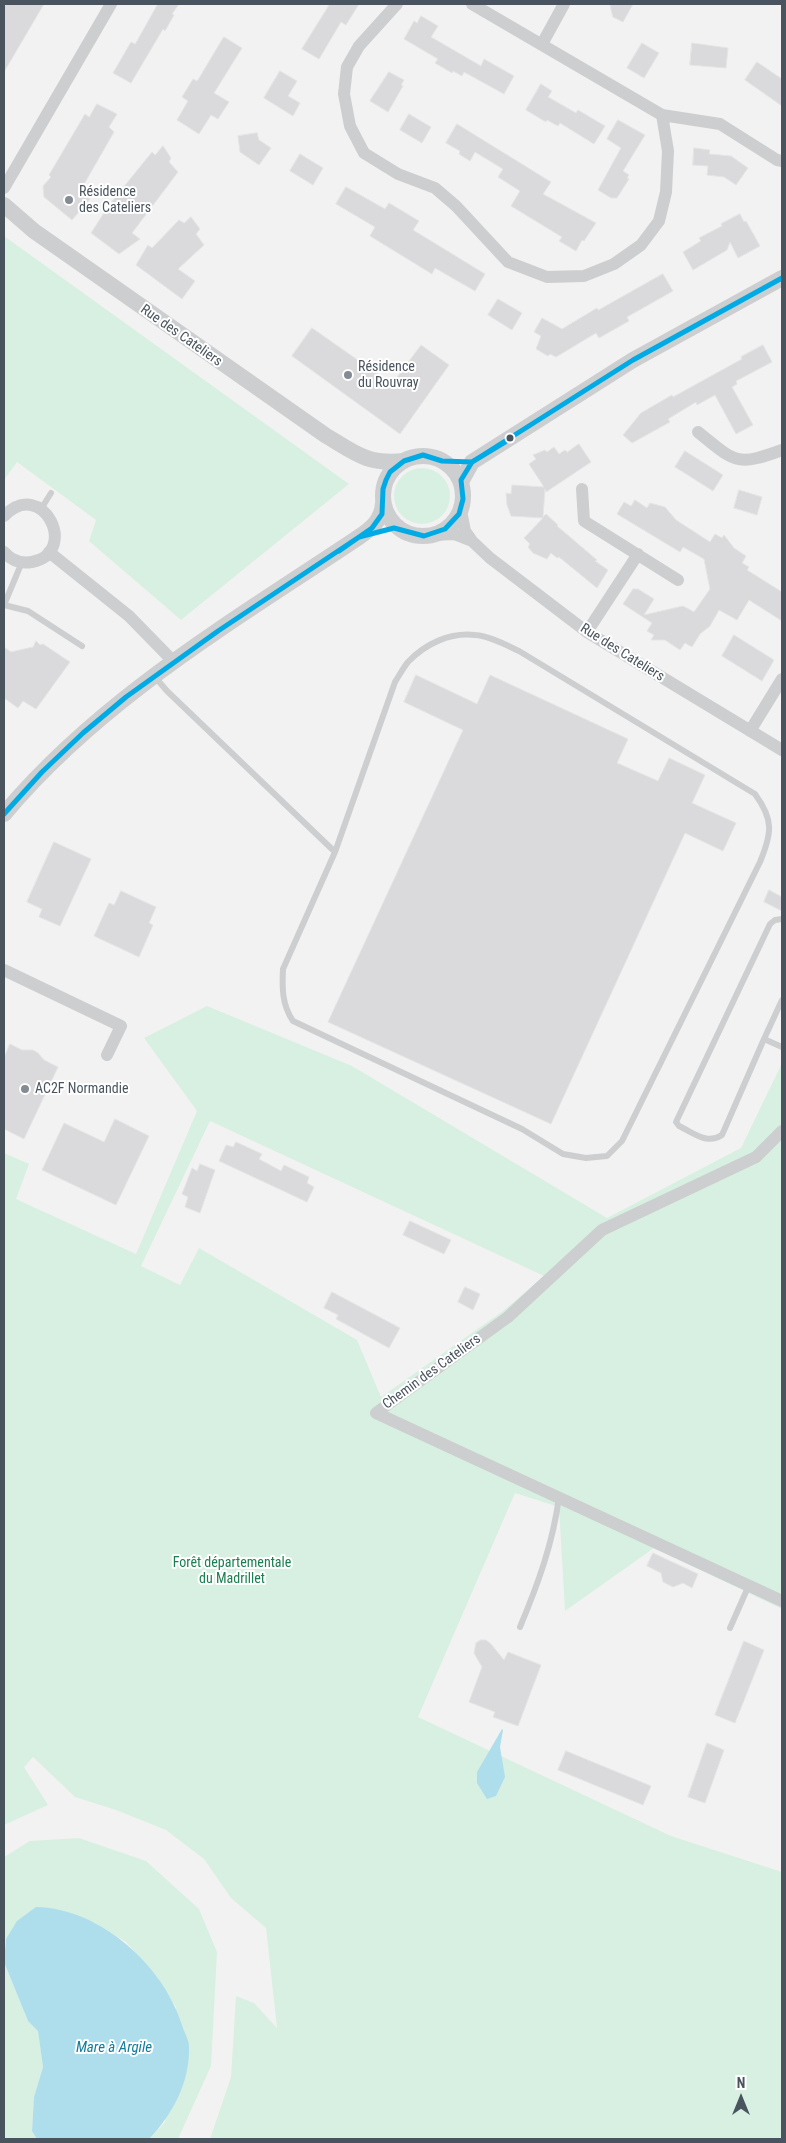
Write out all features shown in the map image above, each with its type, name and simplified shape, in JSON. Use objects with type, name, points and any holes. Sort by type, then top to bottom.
[{"type":"street","points":[[4,188],[111,4]]},
{"type":"street","points":[[397,4],[359,46],[346,67],[344,94],[350,126],[364,154],[398,174],[435,188],[456,206],[508,262],[547,277],[584,276],[614,264],[641,245],[659,221],[666,192],[668,151],[662,115]]},
{"type":"street","points":[[472,4],[662,115],[720,124],[777,160],[782,161]]},
{"type":"street","points":[[542,44],[564,4]]},
{"type":"street","name":"Rue des Cateliers","points":[[4,205],[34,231],[178,334],[316,430],[364,459],[383,481],[383,496]]},
{"type":"street","points":[[461,482],[472,462],[633,360],[782,278]]},
{"type":"street","points":[[698,432],[727,455],[742,461],[755,460],[782,450]]},
{"type":"street","points":[[4,814],[71,745],[173,661],[372,528],[382,514],[383,496],[390,472],[404,461],[423,456],[442,461],[472,462]]},
{"type":"street","name":"Rue des Cateliers","points":[[364,459],[385,463],[404,461]]},
{"type":"street","points":[[383,496],[392,521],[409,534],[433,535],[450,526],[463,501],[461,482],[457,474],[442,461]]},
{"type":"street","points":[[582,489],[584,521],[678,580]]},
{"type":"street","points":[[4,552],[8,556],[22,562],[37,561],[49,552],[53,545],[54,529],[48,514],[41,509],[25,505],[6,511]]},
{"type":"street","name":"Rue des Cateliers","points":[[460,510],[466,531],[472,541],[490,558],[587,632],[782,750]]},
{"type":"street","points":[[359,537],[399,528]]},
{"type":"street","name":"Rue des Cateliers","points":[[433,535],[454,534],[472,541]]},
{"type":"street","points":[[49,552],[129,616],[173,661]]},
{"type":"street","points":[[587,632],[638,554]]},
{"type":"street","points":[[750,731],[782,679]]},
{"type":"street","points":[[4,970],[120,1026],[107,1055]]},
{"type":"street","name":"Chemin des Cateliers","points":[[782,1131],[756,1157],[602,1230],[508,1317],[376,1413],[782,1601]]},
{"type":"lane","points":[[41,509],[51,493]]},
{"type":"lane","points":[[22,562],[4,605],[28,611],[82,646]]},
{"type":"lane","points":[[475,635],[495,640],[520,651],[755,794],[765,808],[770,826],[769,841],[760,862],[622,1141],[607,1156],[586,1158],[563,1154],[522,1129],[293,1021],[286,1010],[282,989],[283,969],[335,852],[395,682],[407,663],[429,645],[451,636],[475,635]]},
{"type":"lane","points":[[154,676],[167,691],[335,852]]},
{"type":"lane","points":[[782,919],[775,920],[770,924],[676,1122],[679,1126],[709,1140],[714,1140],[722,1135],[782,1000]]},
{"type":"lane","points":[[764,1039],[782,1047]]},
{"type":"lane","points":[[520,1627],[542,1572],[555,1528],[560,1497]]},
{"type":"lane","points":[[730,1628],[754,1587]]},
{"type":"green space","points":[[4,236],[349,484],[181,620],[89,541],[96,520],[17,462],[4,480]]},
{"type":"green space","points":[[416,468],[428,468],[438,472],[446,480],[450,496],[446,512],[438,520],[428,524],[416,524],[406,520],[398,512],[394,502],[394,490],[398,480],[406,472]]},
{"type":"green space","name":"Forêt départementale du Madrillet","points":[[207,1006],[352,1066],[607,1218],[741,1148],[782,1063],[782,1609],[654,1548],[565,1611],[559,1507],[515,1493],[418,1717],[671,1836],[782,1872],[782,2139],[210,2139],[231,2077],[236,1996],[254,2003],[277,2028],[266,1928],[231,1898],[204,1859],[166,1830],[116,1810],[75,1797],[33,1757],[24,1767],[48,1805],[4,1825],[4,1153],[29,1164],[16,1199],[136,1254],[197,1111],[144,1038]],"holes":[[[210,1121],[544,1276],[503,1311],[381,1397],[357,1340],[199,1248],[180,1285],[141,1266]]]},
{"type":"green space","points":[[79,1838],[146,1861],[199,1909],[217,1952],[211,2066],[178,2139],[149,2139],[165,2122],[176,2007],[154,1974],[126,1942],[94,1923],[6,1939],[4,1952],[4,1857],[30,1841]]},
{"type":"green space","points":[[4,1962],[28,2021],[38,2030],[43,2067],[34,2097],[32,2131],[37,2139],[4,2139]]},
{"type":"water","points":[[502,1729],[500,1747],[505,1777],[496,1796],[487,1799],[477,1783],[477,1772]]},
{"type":"water","name":"Mare à Argile","points":[[36,1907],[60,1910],[106,1929],[145,1962],[161,1982],[173,2003],[189,2044],[189,2060],[178,2098],[165,2120],[149,2139],[37,2139],[32,2131],[34,2097],[43,2067],[38,2031],[28,2021],[4,1962],[6,1939],[17,1921]]},
{"type":"building","points":[[4,4],[44,4],[4,72]]},
{"type":"building","points":[[158,4],[179,4],[172,14],[174,15],[165,31],[163,29],[131,83],[113,73],[131,42],[135,44]]},
{"type":"building","points":[[330,4],[359,4],[346,25],[341,22],[319,59],[302,49]]},
{"type":"building","points":[[610,4],[633,4],[623,22],[613,17]]},
{"type":"building","points":[[421,16],[438,26],[431,37],[481,66],[484,59],[514,76],[504,94],[464,72],[462,76],[453,71],[452,73],[435,63],[438,59],[404,39],[414,21],[417,23]]},
{"type":"building","points":[[224,37],[242,48],[214,93],[229,102],[218,119],[211,115],[199,134],[177,120],[188,101],[182,97],[193,79],[197,81]]},
{"type":"building","points":[[642,43],[659,53],[644,78],[627,68]]},
{"type":"building","points":[[692,43],[728,48],[726,68],[690,65]]},
{"type":"building","points":[[757,62],[782,79],[782,106],[745,80]]},
{"type":"building","points":[[280,71],[297,81],[288,96],[300,103],[293,116],[264,98]]},
{"type":"building","points":[[389,72],[404,80],[401,85],[403,86],[388,112],[370,101]]},
{"type":"building","points":[[541,84],[552,91],[548,97],[576,113],[578,110],[605,126],[594,144],[560,123],[558,126],[547,120],[546,122],[526,110]]},
{"type":"building","points":[[97,104],[117,114],[109,127],[114,132],[79,193],[90,199],[72,220],[44,197],[43,186],[51,177],[49,175],[85,114],[89,117]]},
{"type":"building","points":[[409,114],[431,127],[422,143],[400,130]]},
{"type":"building","points":[[618,120],[645,135],[623,171],[629,175],[627,178],[629,179],[617,198],[611,198],[598,190],[621,148],[607,139]]},
{"type":"building","points":[[457,124],[551,182],[543,194],[596,223],[584,241],[582,240],[576,251],[559,241],[562,237],[511,206],[520,191],[498,177],[503,169],[475,152],[470,161],[459,154],[460,151],[446,143]]},
{"type":"building","points":[[257,133],[259,140],[271,148],[259,165],[240,152],[238,136]]},
{"type":"building","points":[[163,146],[171,158],[169,162],[178,172],[132,233],[140,239],[119,254],[91,233],[109,205],[152,152],[155,155]]},
{"type":"building","points":[[694,148],[710,150],[709,154],[731,156],[748,168],[736,185],[724,177],[707,175],[708,166],[693,165]]},
{"type":"building","points":[[300,154],[323,168],[313,185],[290,171]]},
{"type":"building","points":[[346,187],[385,209],[389,203],[419,221],[413,230],[485,274],[475,291],[435,268],[432,274],[370,236],[375,227],[336,204]]},
{"type":"building","points":[[740,214],[760,246],[738,258],[730,242],[727,250],[693,270],[683,252],[701,241],[699,238]]},
{"type":"building","points":[[191,217],[200,229],[196,234],[204,245],[178,269],[195,281],[182,299],[136,265],[148,245],[152,248],[179,220],[184,223]]},
{"type":"building","points":[[663,274],[673,291],[627,317],[629,321],[599,338],[596,333],[556,357],[550,354],[548,356],[536,349],[541,336],[534,332],[542,318],[562,329],[597,308],[598,310]]},
{"type":"building","points":[[498,299],[522,313],[512,330],[488,315]]},
{"type":"building","name":"Résidence du Rouvray","points":[[312,328],[392,384],[421,345],[449,365],[400,434],[292,356]]},
{"type":"building","points":[[763,345],[772,362],[736,381],[737,384],[732,387],[753,425],[736,434],[715,395],[697,405],[696,402],[668,419],[670,422],[632,443],[623,435],[641,413],[742,359],[741,357]]},
{"type":"building","points":[[579,444],[591,462],[546,492],[545,489],[543,517],[546,514],[557,526],[597,560],[595,561],[608,570],[597,588],[559,557],[557,558],[551,553],[547,559],[533,553],[528,547],[530,544],[524,538],[543,518],[511,516],[507,505],[506,493],[511,494],[512,485],[544,487],[529,464],[536,459],[533,455],[545,450],[547,452],[554,447],[559,454],[565,450],[567,452]]},
{"type":"building","points":[[685,451],[723,475],[713,491],[675,467]]},
{"type":"building","points":[[739,490],[762,497],[757,515],[734,508]]},
{"type":"building","points":[[635,500],[647,508],[650,503],[665,507],[676,520],[710,542],[715,534],[722,538],[724,535],[734,548],[746,556],[742,563],[749,567],[747,570],[782,592],[782,621],[749,600],[737,620],[719,610],[710,626],[700,634],[692,647],[685,643],[680,650],[665,640],[651,640],[654,635],[647,631],[652,623],[623,604],[633,589],[638,589],[654,599],[644,615],[683,606],[694,612],[710,589],[704,559],[683,547],[680,552],[617,514],[624,502],[631,506]]},
{"type":"building","points":[[734,635],[774,660],[762,681],[722,656]]},
{"type":"building","points":[[36,641],[70,662],[36,709],[23,701],[18,708],[4,698],[4,647],[11,652],[33,647]]},
{"type":"building","points":[[416,675],[477,704],[490,675],[628,739],[617,763],[658,781],[669,758],[705,775],[692,803],[736,823],[723,851],[685,833],[551,1124],[328,1022],[463,730],[404,702]]},
{"type":"building","points":[[54,842],[91,859],[60,926],[39,917],[42,909],[27,902]]},
{"type":"building","points":[[769,890],[782,897],[782,911],[764,902]]},
{"type":"building","points":[[121,891],[156,907],[149,923],[153,925],[139,957],[94,936],[109,903],[114,905]]},
{"type":"building","name":"AC2F Normandie","points":[[10,1044],[22,1050],[33,1050],[44,1060],[58,1067],[24,1139],[4,1129],[4,1058]]},
{"type":"building","points":[[115,1119],[149,1136],[116,1205],[42,1170],[64,1123],[104,1142]]},
{"type":"building","points":[[236,1142],[262,1154],[259,1159],[281,1171],[284,1165],[309,1177],[307,1183],[314,1187],[307,1202],[219,1161],[226,1145],[233,1147]]},
{"type":"building","points":[[200,1164],[215,1170],[200,1213],[185,1207],[188,1197],[182,1194],[192,1168],[197,1171]]},
{"type":"building","points":[[410,1221],[451,1240],[444,1254],[403,1235]]},
{"type":"building","points":[[465,1287],[480,1294],[473,1310],[458,1302]]},
{"type":"building","points":[[332,1292],[400,1328],[389,1348],[336,1319],[338,1315],[324,1308]]},
{"type":"building","points":[[653,1553],[698,1574],[692,1588],[683,1583],[673,1587],[663,1582],[661,1573],[647,1566]]},
{"type":"building","points":[[486,1640],[491,1644],[504,1660],[508,1652],[541,1665],[518,1726],[493,1717],[495,1712],[469,1702],[482,1667],[474,1653],[476,1643]]},
{"type":"building","points":[[744,1641],[764,1650],[735,1723],[715,1715]]},
{"type":"building","points":[[707,1743],[724,1750],[705,1803],[688,1797]]},
{"type":"building","points":[[566,1751],[651,1786],[643,1805],[558,1770]]},
{"type":"transit line","points":[[4,814],[42,772],[83,733],[126,697],[218,631],[359,537],[394,528],[424,536],[445,529],[459,514],[463,499],[461,480],[472,462],[633,360],[782,278]]},
{"type":"transit line","points":[[339,551],[372,528],[382,514],[383,489],[386,480],[390,472],[404,461],[423,455],[442,461],[472,462],[505,442]]},
{"type":"place","name":"Résidence des Cateliers","points":[[69,200]]},
{"type":"place","name":"Résidence du Rouvray","points":[[348,375]]},
{"type":"place","name":"AC2F Normandie","points":[[25,1089]]}]
